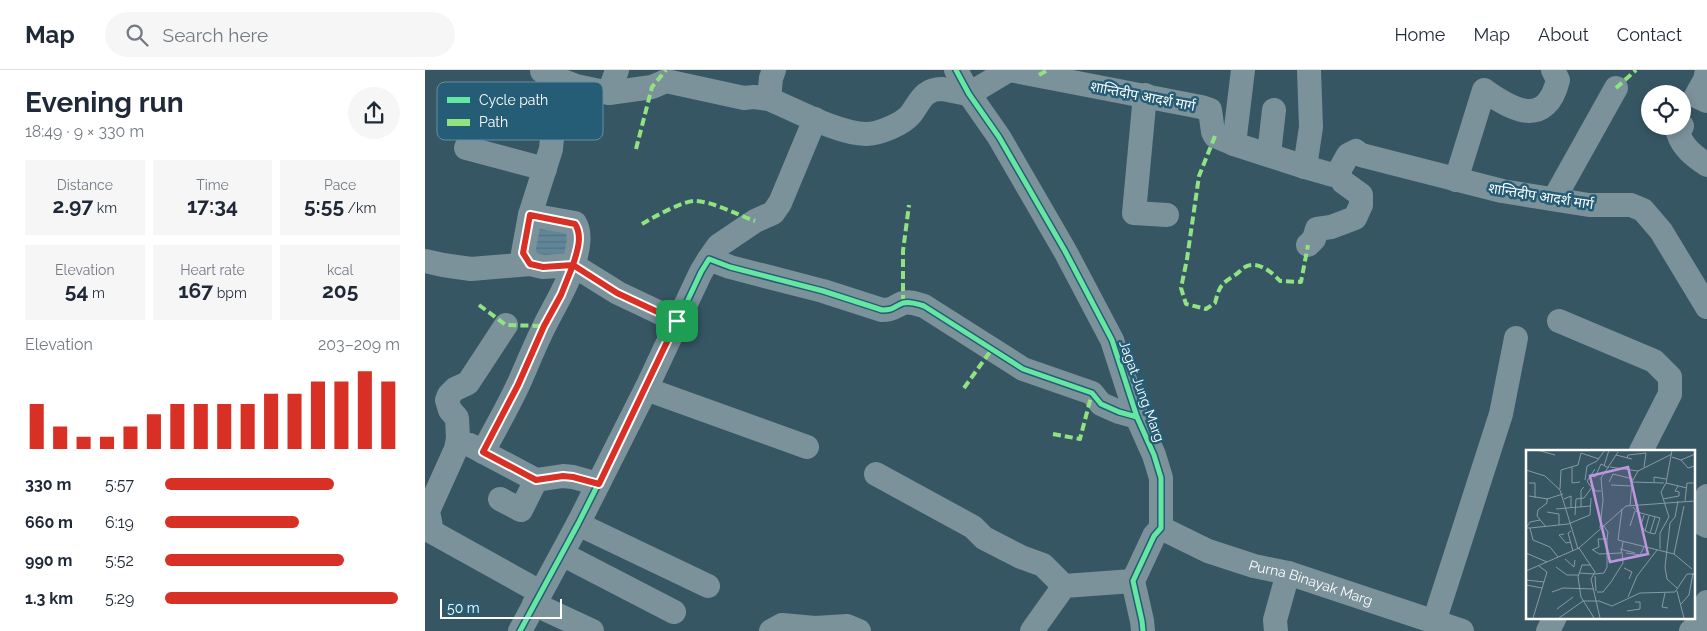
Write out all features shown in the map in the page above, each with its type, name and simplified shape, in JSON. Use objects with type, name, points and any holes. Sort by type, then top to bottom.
[{"type":"street","points":[[609,93],[617,70]]},
{"type":"street","points":[[769,99],[771,78],[774,70]]},
{"type":"street","name":"Jagat Jung Marg","points":[[956,70],[969,94],[999,137],[1086,290],[1111,340],[1137,417],[1154,455],[1161,478],[1161,528]]},
{"type":"street","points":[[603,92],[609,93],[652,87],[667,81],[744,98],[769,99],[833,127],[864,134],[875,133],[892,127],[910,115],[924,94],[941,89],[969,94],[1010,70]]},
{"type":"street","name":"शान्तिदीप आदर्श मार्ग","points":[[1010,70],[1145,95],[1210,110],[1215,136],[1233,144],[1333,174],[1338,173],[1348,155],[1356,151],[1361,155],[1502,191],[1589,205],[1631,205],[1643,210],[1661,231],[1707,307]]},
{"type":"street","points":[[1233,144],[1243,70]]},
{"type":"street","points":[[1305,167],[1311,127],[1309,70]]},
{"type":"street","points":[[1456,180],[1484,90],[1504,105],[1527,112],[1545,107],[1555,92],[1558,80],[1553,70]]},
{"type":"street","points":[[1691,110],[1701,99],[1707,70]]},
{"type":"street","points":[[548,72],[568,82]]},
{"type":"street","points":[[1554,199],[1615,88]]},
{"type":"street","points":[[1145,95],[1134,213],[1167,215]]},
{"type":"street","points":[[1269,154],[1274,110]]},
{"type":"street","points":[[519,631],[599,484],[701,272],[718,246],[755,222],[773,213],[780,203],[815,118]]},
{"type":"street","points":[[1679,135],[1681,143],[1707,165]]},
{"type":"street","points":[[530,264],[523,253],[530,215],[551,149],[552,140]]},
{"type":"street","points":[[465,148],[545,169]]},
{"type":"street","points":[[1308,245],[1314,239],[1317,229],[1331,227],[1355,218],[1361,205],[1361,195],[1343,182],[1338,173]]},
{"type":"street","points":[[483,452],[518,385],[544,326],[561,295],[573,265],[579,235],[575,224],[530,215]]},
{"type":"street","points":[[709,259],[730,267],[823,291],[883,310],[892,310],[903,303],[913,302],[924,306],[1023,369],[1092,393],[1101,404],[1137,417]]},
{"type":"street","points":[[425,261],[471,269],[530,264],[543,267],[573,265],[617,293],[677,321]]},
{"type":"street","points":[[1559,321],[1654,361],[1670,377],[1670,394],[1642,450]]},
{"type":"street","points":[[506,325],[468,383],[455,389],[447,400],[450,410],[457,418],[458,438],[428,511],[432,532],[592,631]]},
{"type":"street","points":[[1434,622],[1501,414],[1516,338]]},
{"type":"street","points":[[646,389],[807,447]]},
{"type":"street","points":[[458,438],[536,480],[563,476],[599,484]]},
{"type":"street","points":[[876,474],[973,527],[984,538],[1021,557],[1043,564],[1064,586]]},
{"type":"street","points":[[500,499],[521,510],[536,480]]},
{"type":"street","points":[[1707,496],[1697,518],[1707,526]]},
{"type":"street","points":[[578,524],[708,586]]},
{"type":"street","points":[[1143,631],[1133,580],[1154,536],[1161,528]]},
{"type":"street","name":"Purna Binayak Marg","points":[[1161,528],[1208,550],[1254,566],[1288,573],[1462,631]]},
{"type":"street","points":[[561,554],[674,612]]},
{"type":"street","points":[[1276,631],[1275,620],[1288,573]]},
{"type":"street","points":[[1064,586],[1133,580]]},
{"type":"street","points":[[1033,631],[1064,586]]},
{"type":"street","points":[[1691,631],[1697,625],[1707,602]]},
{"type":"street","points":[[1548,631],[1554,618]]},
{"type":"street","points":[[771,631],[782,626],[815,628],[847,626],[859,631]]},
{"type":"water","points":[[537,221],[571,226],[570,258],[535,259],[531,248]]},
{"type":"marked path","points":[[636,149],[652,87],[666,70]]},
{"type":"marked path","points":[[1039,75],[1048,70]]},
{"type":"marked path","points":[[1616,88],[1636,70]]},
{"type":"marked path","points":[[1215,136],[1199,176],[1181,288],[1186,304],[1206,309],[1215,303],[1223,284],[1250,265],[1264,268],[1280,281],[1301,282],[1308,245]]},
{"type":"marked path","points":[[642,224],[661,213],[691,201],[718,206],[755,221]]},
{"type":"marked path","points":[[903,303],[903,251],[909,205]]},
{"type":"marked path","points":[[479,305],[506,325],[544,326]]},
{"type":"marked path","points":[[964,388],[992,349]]},
{"type":"marked path","points":[[1053,434],[1080,439],[1092,393]]},
{"type":"cycle path","points":[[956,70],[969,94],[999,137],[1065,251],[1112,340],[1137,417],[1154,455],[1161,478],[1161,528],[1154,536],[1133,581],[1143,631]]},
{"type":"cycle path","points":[[520,631],[578,524],[709,259],[730,267],[823,291],[882,310],[891,309],[906,302],[924,306],[1023,369],[1092,393],[1101,404],[1137,417]]},
{"type":"route","points":[[677,321],[599,484],[563,476],[536,480],[483,452],[518,385],[544,326],[561,295],[573,265],[543,267],[530,264],[523,253],[530,215],[575,224],[579,235],[573,265],[617,293],[677,321]]}]
